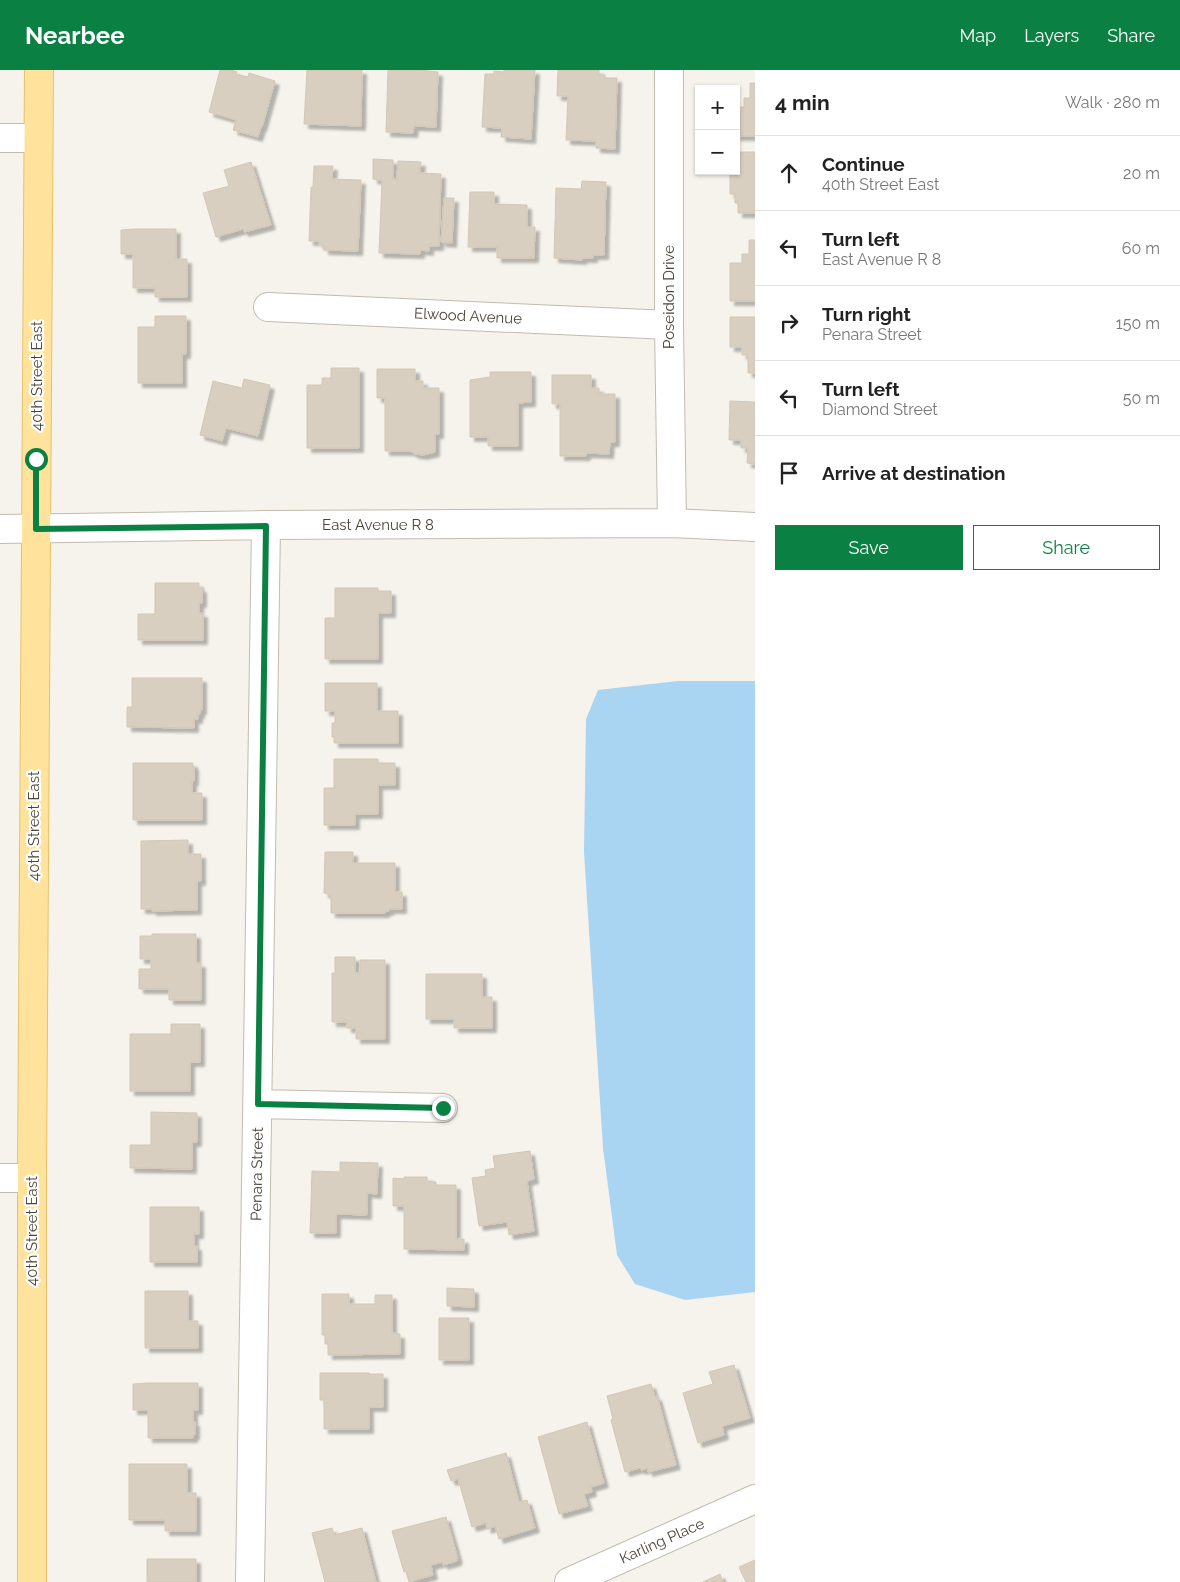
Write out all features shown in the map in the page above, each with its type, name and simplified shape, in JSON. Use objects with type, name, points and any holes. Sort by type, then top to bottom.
[{"type":"main road","name":"40th Street East","points":[[32,1582],[32,1178],[39,70]]},
{"type":"street","name":"Poseidon Drive","points":[[669,70],[668,325],[672,523]]},
{"type":"street","points":[[0,138],[38,138]]},
{"type":"street","name":"Elwood Avenue","points":[[268,307],[668,325]]},
{"type":"street","name":"East Avenue R 8","points":[[0,529],[672,523],[755,527]]},
{"type":"street","name":"Penara Street","points":[[250,1582],[266,526]]},
{"type":"street","points":[[258,1104],[443,1108]]},
{"type":"street","points":[[0,1178],[32,1178]]},
{"type":"street","name":"Karling Place","points":[[569,1582],[755,1499]]},
{"type":"water","points":[[678,681],[755,681],[755,1292],[685,1300],[635,1284],[617,1255],[603,1148],[584,852],[586,719],[598,690]]},
{"type":"building","points":[[220,70],[231,70],[237,72],[236,74],[248,77],[249,73],[275,81],[258,137],[233,130],[236,120],[209,112]]},
{"type":"building","points":[[307,70],[362,70],[361,126],[304,124]]},
{"type":"building","points":[[388,70],[438,72],[436,127],[414,126],[413,133],[386,132]]},
{"type":"building","points":[[504,70],[535,70],[531,139],[501,137],[502,128],[482,127],[485,74],[494,74],[494,71],[504,72]]},
{"type":"building","points":[[558,70],[599,70],[599,75],[605,75],[605,78],[617,78],[615,149],[596,148],[596,141],[566,140],[568,96],[557,96]]},
{"type":"building","points":[[750,83],[755,83],[755,136],[740,136],[740,107],[744,107],[744,98],[750,98]]},
{"type":"building","points":[[740,152],[755,152],[755,213],[738,213],[738,203],[735,203],[735,194],[730,194],[730,175],[740,175]]},
{"type":"building","points":[[373,159],[393,160],[393,179],[397,179],[398,161],[421,162],[420,173],[441,174],[439,246],[429,246],[429,251],[420,250],[420,254],[379,253],[382,180],[373,179]]},
{"type":"building","points":[[251,162],[271,225],[244,232],[243,229],[216,237],[203,193],[229,186],[224,170]]},
{"type":"building","points":[[314,166],[333,166],[332,179],[361,180],[358,251],[324,250],[324,245],[319,245],[319,241],[309,241],[311,187],[313,187]]},
{"type":"building","points":[[582,181],[606,182],[604,255],[593,255],[593,258],[582,258],[582,260],[554,258],[556,188],[581,189]]},
{"type":"building","points":[[470,192],[494,192],[494,204],[527,205],[527,227],[535,227],[534,258],[497,258],[497,247],[468,247]]},
{"type":"building","points":[[444,198],[454,198],[452,243],[441,242]]},
{"type":"building","points":[[176,229],[176,259],[187,259],[187,297],[155,297],[155,288],[133,288],[133,254],[121,254],[121,230]]},
{"type":"building","points":[[749,240],[755,240],[755,301],[730,301],[730,263],[742,263],[742,254],[749,254]]},
{"type":"building","points":[[155,316],[186,316],[186,354],[182,354],[182,383],[138,383],[138,327],[155,327]]},
{"type":"building","points":[[730,317],[755,317],[755,373],[748,373],[748,355],[742,355],[742,347],[730,347]]},
{"type":"building","points":[[331,368],[359,368],[359,448],[307,448],[307,385],[322,385],[322,378],[331,378]]},
{"type":"building","points":[[377,369],[415,369],[415,381],[423,381],[423,388],[439,388],[439,434],[435,434],[435,452],[423,455],[410,451],[385,451],[385,398],[377,398]]},
{"type":"building","points":[[490,372],[531,372],[531,402],[518,403],[518,446],[488,446],[488,437],[470,437],[470,380],[490,377]]},
{"type":"building","points":[[552,375],[591,375],[591,388],[599,388],[599,394],[615,394],[615,442],[610,442],[609,454],[586,453],[586,456],[560,456],[560,404],[552,404]]},
{"type":"building","points":[[244,379],[270,385],[258,436],[226,428],[222,441],[200,435],[213,381],[242,388]]},
{"type":"building","points":[[730,401],[755,402],[755,464],[747,463],[748,448],[741,448],[741,440],[729,440]]},
{"type":"building","points":[[155,583],[199,583],[199,588],[202,588],[202,603],[199,603],[199,613],[203,613],[203,640],[138,640],[138,614],[155,614]]},
{"type":"building","points":[[335,588],[378,588],[378,591],[391,591],[391,613],[378,613],[378,659],[325,659],[325,618],[335,618]]},
{"type":"building","points":[[132,678],[202,678],[202,710],[198,714],[198,719],[194,719],[194,728],[127,727],[127,707],[132,707]]},
{"type":"building","points":[[325,683],[377,683],[377,711],[398,711],[398,743],[334,743],[332,723],[335,723],[335,711],[325,711]]},
{"type":"building","points":[[334,759],[378,759],[378,763],[395,763],[395,785],[378,785],[378,814],[355,814],[355,825],[324,825],[324,788],[334,788]]},
{"type":"building","points":[[133,763],[193,763],[194,781],[192,781],[192,793],[202,793],[202,820],[133,820]]},
{"type":"building","points":[[188,840],[188,854],[201,854],[201,881],[197,881],[197,910],[152,911],[152,909],[141,909],[141,841]]},
{"type":"building","points":[[325,852],[353,852],[353,863],[395,863],[395,892],[402,892],[402,909],[389,909],[385,913],[331,913],[331,895],[324,893]]},
{"type":"building","points":[[152,934],[196,934],[196,963],[201,963],[201,1000],[169,1000],[169,989],[139,989],[139,969],[151,969],[151,959],[140,959],[140,936],[152,936]]},
{"type":"building","points":[[335,957],[355,957],[355,973],[360,973],[360,960],[385,960],[385,1039],[356,1039],[356,1028],[347,1028],[347,1022],[332,1022],[332,973],[335,973]]},
{"type":"building","points":[[426,974],[482,974],[482,997],[492,997],[492,1028],[454,1028],[454,1019],[426,1019]]},
{"type":"building","points":[[171,1024],[200,1024],[200,1062],[190,1062],[190,1091],[130,1091],[130,1034],[171,1034]]},
{"type":"building","points":[[151,1112],[197,1113],[197,1142],[192,1142],[192,1169],[130,1168],[130,1145],[151,1145]]},
{"type":"building","points":[[530,1151],[534,1179],[527,1181],[534,1231],[509,1235],[507,1222],[479,1226],[472,1178],[486,1176],[485,1170],[495,1168],[493,1156]]},
{"type":"building","points":[[340,1162],[378,1163],[377,1194],[367,1193],[367,1215],[336,1214],[336,1233],[310,1233],[312,1171],[340,1172]]},
{"type":"building","points":[[404,1177],[427,1177],[427,1181],[436,1182],[436,1185],[456,1185],[456,1239],[464,1239],[464,1250],[404,1249],[404,1206],[393,1206],[393,1178],[404,1179]]},
{"type":"building","points":[[150,1207],[199,1207],[199,1234],[194,1234],[194,1246],[197,1246],[197,1262],[150,1262]]},
{"type":"building","points":[[447,1288],[474,1289],[474,1307],[447,1306]]},
{"type":"building","points":[[145,1291],[188,1291],[188,1321],[198,1321],[198,1348],[145,1348]]},
{"type":"building","points":[[322,1294],[349,1294],[349,1304],[375,1304],[375,1295],[392,1295],[392,1333],[400,1334],[400,1354],[328,1355],[328,1344],[325,1344],[325,1335],[322,1335]]},
{"type":"building","points":[[439,1318],[469,1318],[469,1360],[439,1360]]},
{"type":"building","points":[[734,1365],[750,1418],[722,1426],[724,1435],[698,1443],[683,1393],[713,1384],[709,1372]]},
{"type":"building","points":[[320,1373],[383,1374],[383,1407],[369,1407],[369,1429],[324,1429],[324,1400],[320,1400]]},
{"type":"building","points":[[198,1383],[198,1410],[193,1410],[195,1435],[193,1435],[193,1438],[148,1438],[148,1410],[133,1410],[133,1384]]},
{"type":"building","points":[[651,1384],[655,1397],[657,1396],[676,1465],[648,1472],[648,1468],[641,1470],[640,1468],[625,1472],[611,1420],[613,1419],[607,1396]]},
{"type":"building","points":[[587,1422],[604,1483],[591,1487],[592,1492],[584,1494],[588,1506],[559,1514],[538,1437]]},
{"type":"building","points":[[506,1453],[519,1502],[527,1500],[535,1528],[499,1539],[495,1526],[487,1529],[486,1523],[472,1527],[458,1479],[451,1481],[447,1470]]},
{"type":"building","points":[[129,1464],[187,1464],[187,1493],[196,1493],[196,1531],[165,1531],[165,1520],[129,1520]]},
{"type":"building","points":[[446,1517],[457,1561],[443,1565],[443,1562],[431,1565],[433,1575],[409,1582],[406,1571],[404,1572],[392,1531]]},
{"type":"building","points":[[332,1528],[334,1535],[362,1528],[376,1582],[325,1582],[312,1533]]},
{"type":"building","points":[[147,1559],[196,1559],[196,1582],[147,1582]]},
{"type":"building","points":[[755,1560],[755,1582],[746,1582],[739,1567]]},
{"type":"building","points":[[720,1574],[723,1582],[703,1582]]},
{"type":"route","points":[[36,459],[36,529],[266,526],[258,1104],[443,1108]]}]
